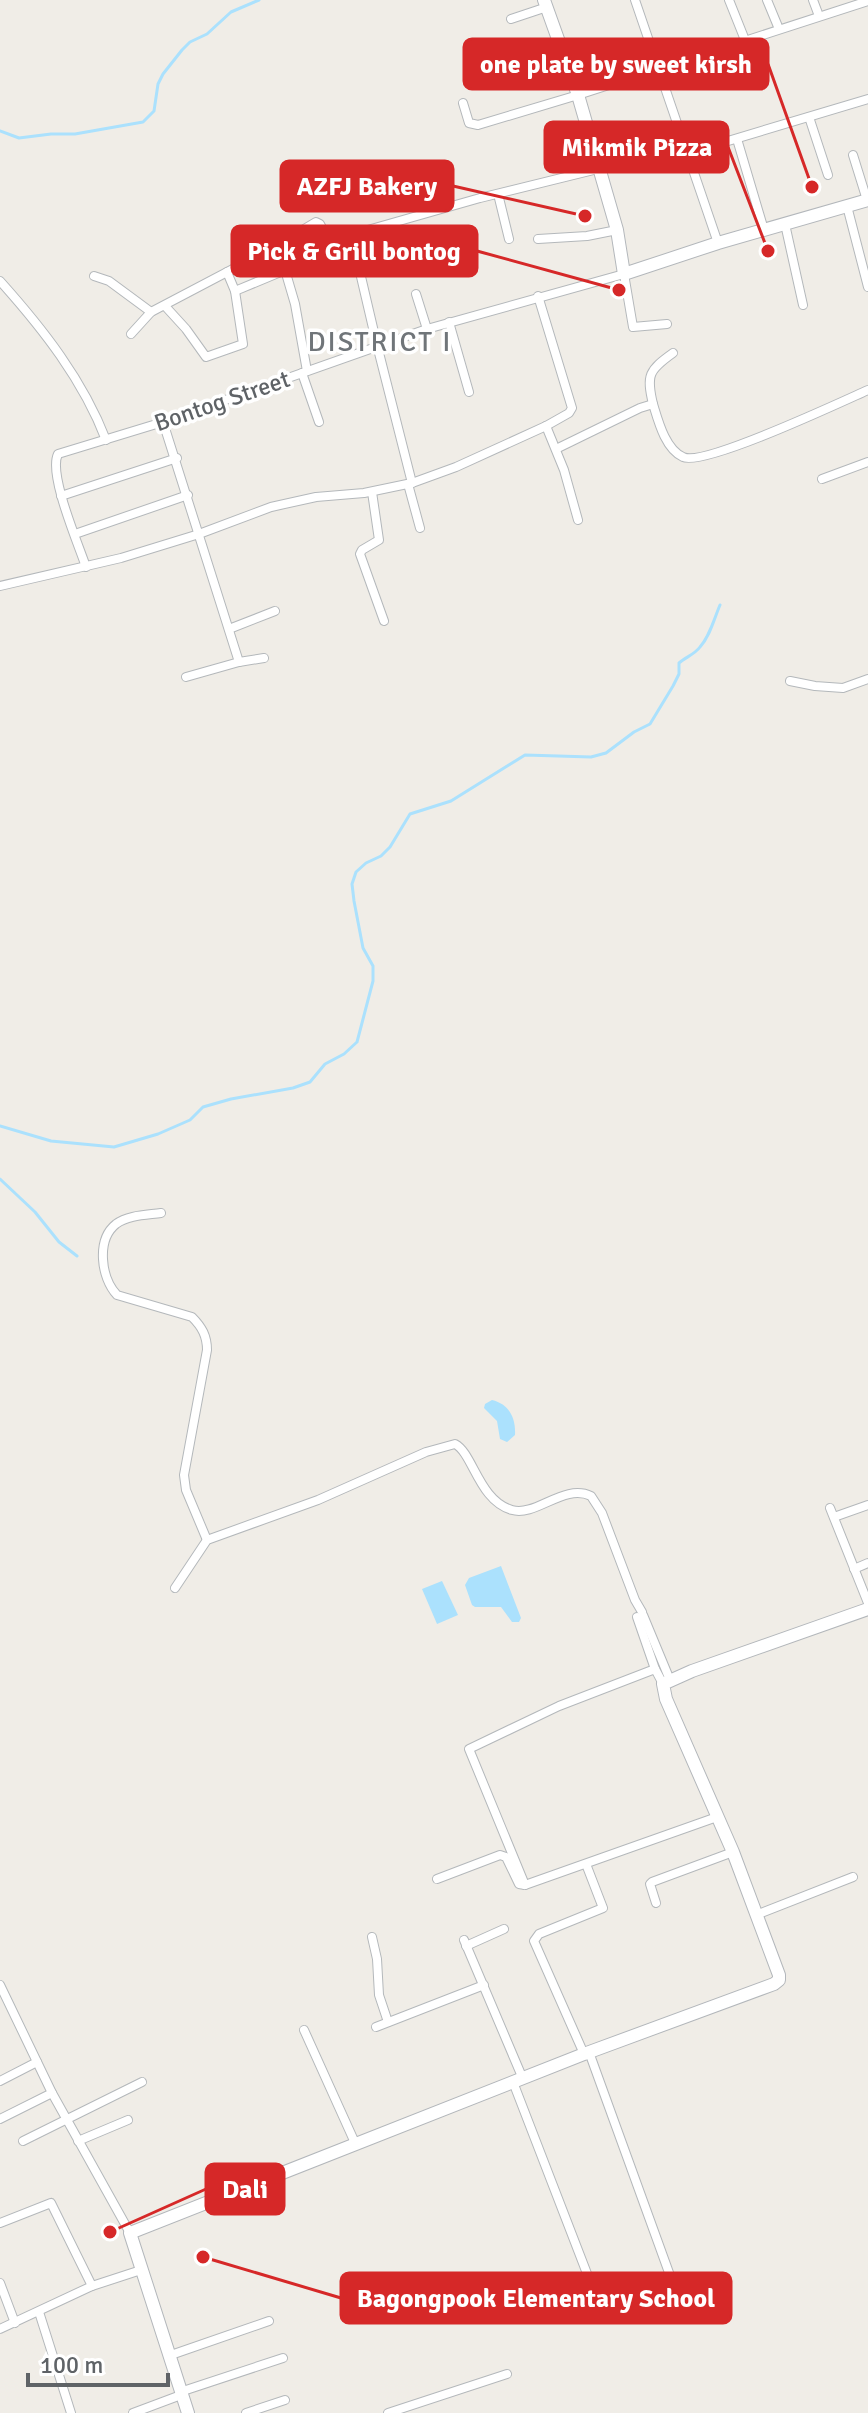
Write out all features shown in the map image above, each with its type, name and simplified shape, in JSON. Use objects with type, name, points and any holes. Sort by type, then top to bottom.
[{"type":"street","points":[[635,0],[718,243]]},
{"type":"street","points":[[729,0],[745,40]]},
{"type":"street","points":[[767,0],[779,29]]},
{"type":"street","points":[[813,0],[819,16]]},
{"type":"street","points":[[463,103],[468,122],[474,125],[578,95],[868,1]]},
{"type":"street","points":[[511,19],[545,4],[578,95],[617,230],[634,328],[667,324]]},
{"type":"street","points":[[235,291],[309,259],[312,250],[351,234],[599,169],[737,139],[868,99]]},
{"type":"street","points":[[809,117],[828,175]]},
{"type":"street","points":[[737,139],[764,230]]},
{"type":"street","points":[[624,274],[868,200],[853,155]]},
{"type":"street","points":[[498,194],[509,239]]},
{"type":"street","points":[[847,206],[868,287]]},
{"type":"street","points":[[131,334],[151,312],[316,222],[329,241]]},
{"type":"street","points":[[785,224],[803,305]]},
{"type":"street","points":[[538,239],[587,236],[617,230]]},
{"type":"street","points":[[351,234],[420,528]]},
{"type":"street","points":[[285,270],[295,304],[305,372],[319,422]]},
{"type":"street","points":[[165,306],[206,357],[244,343],[235,291],[227,272]]},
{"type":"street","name":"Bontog Street","points":[[61,496],[54,461],[58,454],[163,422],[449,322],[624,274]]},
{"type":"street","points":[[94,276],[109,281],[151,312]]},
{"type":"street","points":[[0,281],[51,342],[93,407],[106,440]]},
{"type":"street","points":[[416,294],[427,329]]},
{"type":"street","points":[[0,586],[86,567],[199,534],[271,507],[316,497],[372,492],[410,484],[456,467],[546,426],[569,413],[572,408],[538,296]]},
{"type":"street","points":[[449,322],[469,392]]},
{"type":"street","points":[[673,353],[661,361],[649,376],[648,383],[660,425],[680,456],[702,457],[772,432],[868,390]]},
{"type":"street","points":[[556,449],[653,404]]},
{"type":"street","points":[[163,422],[177,458],[239,662]]},
{"type":"street","points":[[546,426],[574,500],[578,520]]},
{"type":"street","points":[[86,567],[61,496],[177,458]]},
{"type":"street","points":[[822,479],[868,462]]},
{"type":"street","points":[[372,492],[379,540],[360,554],[384,621]]},
{"type":"street","points":[[75,534],[188,495]]},
{"type":"street","points":[[229,629],[275,611]]},
{"type":"street","points":[[186,677],[264,658]]},
{"type":"street","points":[[790,681],[843,688],[868,679]]},
{"type":"street","points":[[161,1213],[135,1216],[117,1223],[106,1237],[103,1260],[109,1287],[117,1295],[192,1317],[207,1339],[184,1475],[186,1490],[207,1540]]},
{"type":"street","points":[[175,1588],[207,1540],[345,1490],[426,1452],[455,1444],[462,1448],[475,1475],[491,1496],[512,1511],[522,1511],[575,1492],[591,1496],[602,1513],[635,1600],[655,1669],[667,1682]]},
{"type":"street","points":[[667,1682],[868,1606],[832,1513],[868,1505]]},
{"type":"street","points":[[854,1569],[868,1563]]},
{"type":"street","points":[[130,2233],[779,1980],[733,1852],[666,1699],[667,1682],[639,1614]]},
{"type":"street","points":[[525,1885],[469,1749],[559,1706],[655,1669]]},
{"type":"street","points":[[437,1879],[500,1855],[506,1857],[519,1884],[525,1885],[717,1817]]},
{"type":"street","points":[[656,1903],[652,1882],[733,1852]]},
{"type":"street","points":[[586,1864],[603,1908],[539,1934],[534,1941],[586,2053],[680,2303]]},
{"type":"street","points":[[756,1915],[853,1877]]},
{"type":"street","points":[[504,1929],[465,1943],[484,1985],[598,2302]]},
{"type":"street","points":[[372,1937],[379,1995],[388,2022]]},
{"type":"street","points":[[0,1985],[52,2093],[130,2233],[188,2413]]},
{"type":"street","points":[[376,2027],[484,1985]]},
{"type":"street","points":[[304,2030],[356,2145]]},
{"type":"street","points":[[0,2081],[37,2062]]},
{"type":"street","points":[[23,2141],[142,2082]]},
{"type":"street","points":[[0,2119],[52,2093]]},
{"type":"street","points":[[78,2141],[128,2120]]},
{"type":"street","points":[[0,2223],[51,2203],[92,2286]]},
{"type":"street","points":[[0,2329],[92,2286],[141,2270]]},
{"type":"street","points":[[0,2283],[15,2323]]},
{"type":"street","points":[[39,2312],[71,2413]]},
{"type":"street","points":[[168,2356],[269,2321]]},
{"type":"street","points":[[133,2413],[283,2358]]},
{"type":"street","points":[[388,2413],[507,2374]]},
{"type":"street","points":[[246,2413],[285,2400]]},
{"type":"water","points":[[492,1400],[507,1408],[513,1418],[515,1435],[507,1442],[500,1439],[497,1421],[484,1408]]},
{"type":"water","points":[[501,1566],[521,1618],[519,1622],[512,1622],[501,1607],[472,1605],[465,1585],[469,1578]]},
{"type":"water","points":[[442,1581],[458,1615],[437,1624],[422,1589]]},
{"type":"waterway","points":[[0,131],[19,138],[75,134],[143,122],[154,111],[158,84],[163,74],[182,50],[190,42],[207,34],[231,12],[259,0]]},
{"type":"waterway","points":[[0,1126],[51,1141],[114,1147],[158,1134],[190,1120],[203,1107],[310,1082],[325,1064],[344,1054],[357,1042],[373,981],[373,966],[363,948],[354,901],[352,884],[356,872],[390,847],[410,814],[451,801],[525,755],[591,757],[606,753],[650,724],[679,674],[679,663],[696,652],[703,643],[720,605]]},
{"type":"waterway","points":[[0,1179],[35,1212],[59,1242],[77,1256]]},
{"type":"place","name":"one plate by sweet kirsh","points":[[812,187]]},
{"type":"place","name":"AZFJ Bakery","points":[[585,216]]},
{"type":"place","name":"Mikmik Pizza","points":[[768,251]]},
{"type":"place","name":"Pick & Grill bontog","points":[[619,290]]},
{"type":"place","name":"Dali","points":[[110,2232]]},
{"type":"place","name":"Bagongpook Elementary School","points":[[203,2257]]},
{"type":"district","name":"DISTRICT I","points":[[380,342]]}]
